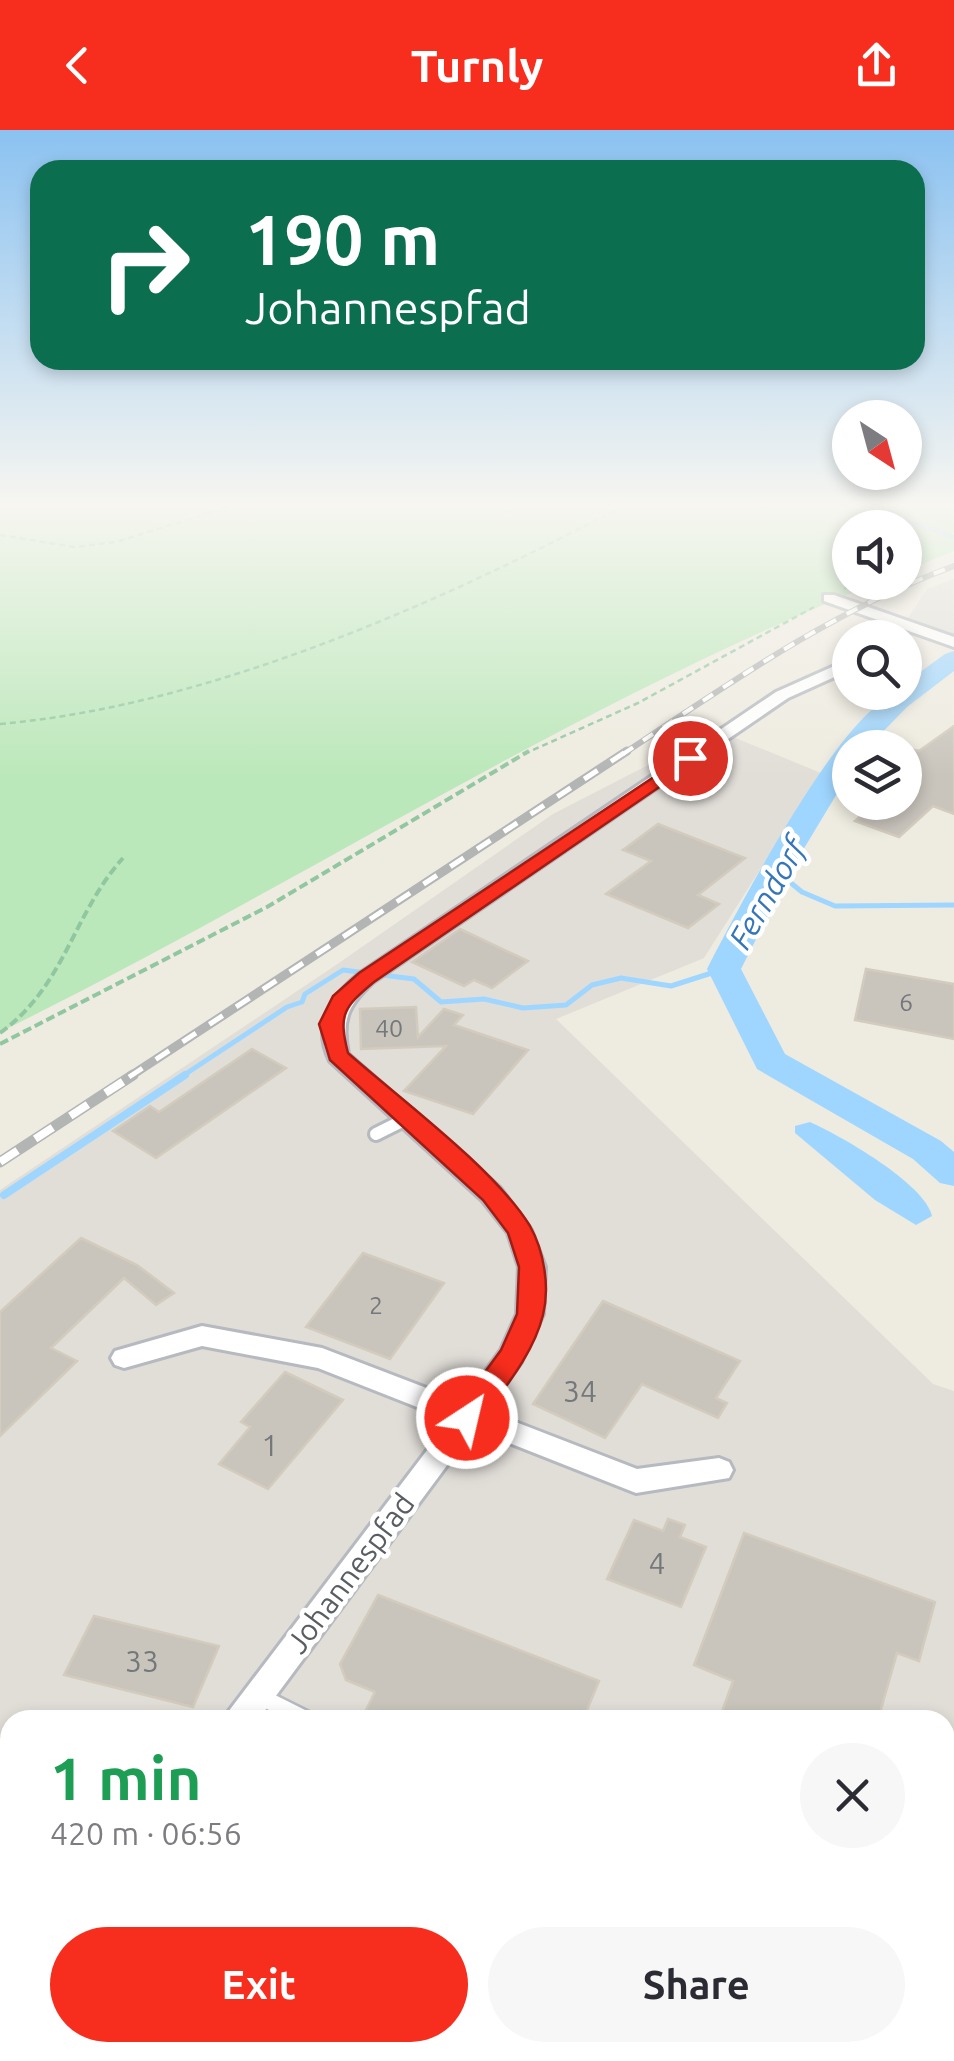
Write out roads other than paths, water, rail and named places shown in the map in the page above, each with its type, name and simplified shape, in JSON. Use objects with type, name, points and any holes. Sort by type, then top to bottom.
[{"type":"street","points":[[829,598],[880,620]]},
{"type":"street","points":[[922,636],[952,642]]},
{"type":"street","name":"Johannespfad","points":[[246,1710],[467,1418],[512,1354],[530,1314],[532,1267],[520,1230],[492,1194],[338,1056],[330,1024],[340,1000],[374,972],[782,696],[832,672]]},
{"type":"street","points":[[124,1358],[202,1336],[322,1358],[636,1481],[719,1470]]},
{"type":"lane","points":[[376,1134],[406,1119]]},
{"type":"lane","points":[[257,1695],[287,1710]]},
{"type":"water","points":[[810,1122],[898,1175],[926,1203],[932,1216],[916,1225],[875,1200],[795,1133],[795,1126]]},
{"type":"waterway","name":"Ferndorf","points":[[869,730],[898,701],[954,659]]},
{"type":"waterway","name":"Ferndorf","points":[[832,778],[775,870],[724,969],[770,1061],[927,1150],[954,1173]]},
{"type":"waterway","points":[[775,870],[802,892],[835,906],[954,905]]},
{"type":"waterway","points":[[181,1077],[287,1007],[302,1002],[305,994],[343,970],[414,979],[441,1002],[484,999],[523,1008],[566,1005],[592,985],[621,978],[671,986],[724,969]]},
{"type":"waterway","points":[[4,1195],[185,1075]]},
{"type":"railway","points":[[623,754],[743,675],[881,597]]},
{"type":"railway","points":[[129,1077],[627,751]]},
{"type":"railway","points":[[0,1162],[133,1075]]}]
